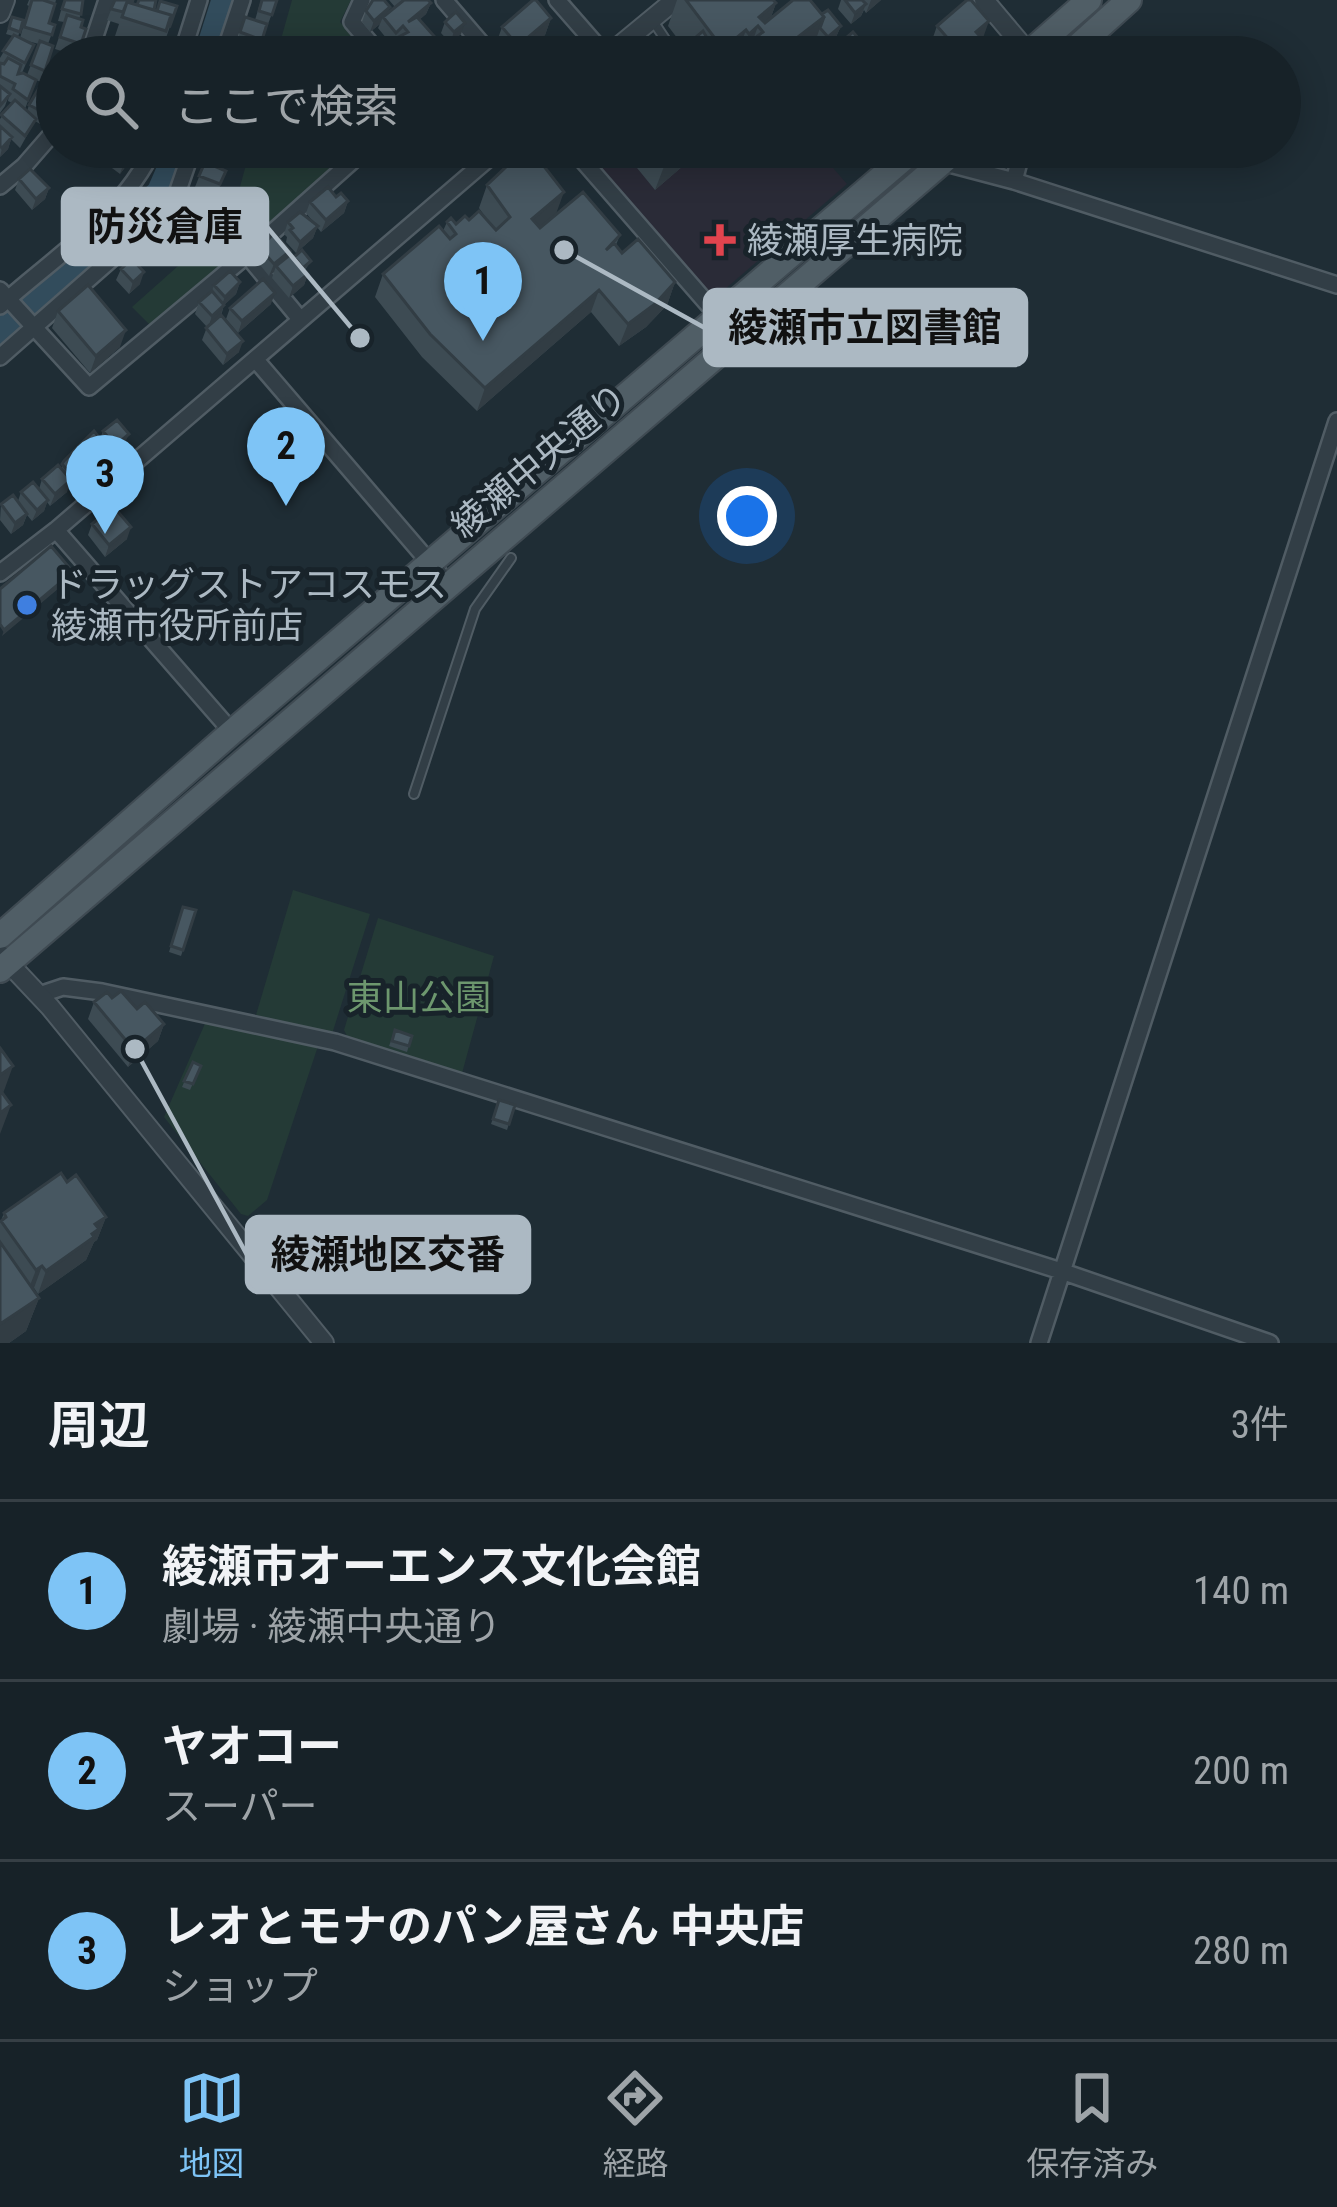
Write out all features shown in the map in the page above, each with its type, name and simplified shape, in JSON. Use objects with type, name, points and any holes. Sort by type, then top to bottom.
[{"type":"main road","points":[[1050,36],[1089,0]]},
{"type":"main road","points":[[1090,36],[1130,0]]},
{"type":"main road","name":"綾瀬中央通り","points":[[3,963],[440,574],[718,317],[892,168]]},
{"type":"main road","name":"綾瀬中央通り","points":[[0,936],[232,732],[440,574],[504,549],[936,168]]},
{"type":"street","points":[[0,14],[4,0]]},
{"type":"street","points":[[95,36],[107,0]]},
{"type":"street","points":[[188,36],[199,0]]},
{"type":"street","points":[[230,36],[242,0]]},
{"type":"street","points":[[362,0],[352,22],[364,36]]},
{"type":"street","points":[[444,0],[475,36]]},
{"type":"street","points":[[557,0],[588,36]]},
{"type":"street","points":[[984,0],[1013,36]]},
{"type":"street","points":[[640,36],[672,1]]},
{"type":"street","points":[[0,186],[36,153]]},
{"type":"street","points":[[0,357],[15,308],[144,168]]},
{"type":"street","points":[[15,308],[166,211],[186,168]]},
{"type":"street","points":[[15,308],[89,387],[344,168]]},
{"type":"street","points":[[0,573],[477,168]]},
{"type":"street","points":[[589,168],[718,317]]},
{"type":"street","points":[[981,168],[1337,285]]},
{"type":"street","points":[[1014,182],[1018,168]]},
{"type":"street","points":[[247,255],[300,320]]},
{"type":"street","points":[[255,358],[440,574]]},
{"type":"street","points":[[1039,1343],[1337,421]]},
{"type":"street","points":[[56,530],[232,732]]},
{"type":"street","points":[[3,963],[44,1001],[324,1343]]},
{"type":"street","points":[[44,1001],[63,987],[102,992],[335,1042],[1061,1271],[1270,1343]]},
{"type":"lane","points":[[652,20],[663,36]]},
{"type":"lane","points":[[414,794],[476,609],[504,549]]},
{"type":"shaded area","name":"綾瀬厚生病院","points":[[596,168],[833,168],[847,184],[717,296],[706,296]]},
{"type":"green space","points":[[292,0],[351,0],[340,22],[353,36],[282,36]]},
{"type":"green space","points":[[245,168],[335,168],[151,326],[132,307],[205,242],[236,201]]},
{"type":"green space","points":[[293,890],[370,914],[332,1034],[256,1015]]},
{"type":"green space","name":"東山公園","points":[[378,918],[494,956],[461,1077],[348,1038],[344,1030]]},
{"type":"green space","name":"東山公園","points":[[207,1019],[318,1046],[267,1200],[248,1216],[241,1214],[164,1117]]},
{"type":"building","points":[[32,0],[55,4],[49,23],[55,25],[52,35],[24,27]]},
{"type":"building","points":[[65,0],[83,0],[81,14],[62,9]]},
{"type":"building","points":[[115,0],[133,0],[123,12],[111,9]]},
{"type":"building","points":[[139,0],[156,0],[154,10],[137,5]]},
{"type":"building","points":[[262,0],[277,0],[272,15],[259,11]]},
{"type":"building","points":[[373,0],[384,0],[390,7],[374,21],[366,11]]},
{"type":"building","points":[[404,0],[428,0],[431,3],[408,22],[417,17],[434,36],[400,36],[408,32],[403,26],[396,33],[383,17]]},
{"type":"building","points":[[533,0],[551,18],[530,36],[510,36],[502,27]]},
{"type":"building","points":[[686,0],[773,0],[776,3],[759,17],[765,23],[793,0],[810,0],[824,17],[799,36],[758,36],[763,32],[758,26],[749,34],[746,30],[739,36],[713,36]]},
{"type":"building","points":[[845,0],[862,0],[866,4],[855,13]]},
{"type":"building","points":[[967,0],[989,21],[976,32],[980,36],[946,36],[937,26]]},
{"type":"building","points":[[160,1],[177,6],[170,26],[171,15],[157,11]]},
{"type":"building","points":[[127,2],[171,15],[166,31],[122,17]]},
{"type":"building","points":[[828,10],[841,26],[829,36],[820,28],[822,14]]},
{"type":"building","points":[[456,12],[465,23],[454,32],[445,22]]},
{"type":"building","points":[[67,15],[83,20],[84,36],[60,36]]},
{"type":"building","points":[[12,17],[23,20],[20,32],[9,28]]},
{"type":"building","points":[[245,17],[267,24],[263,36],[240,32]]},
{"type":"building","points":[[14,35],[34,45],[25,63],[3,51]]},
{"type":"building","points":[[8,58],[21,65],[18,74],[36,80],[28,100],[13,89],[15,84],[0,76],[0,63]]},
{"type":"building","points":[[0,86],[10,94],[0,106]]},
{"type":"building","points":[[15,100],[36,119],[25,136],[1,115]]},
{"type":"building","points":[[0,126],[12,137],[2,148],[0,146]]},
{"type":"building","points":[[202,168],[226,171],[220,184],[199,176]]},
{"type":"building","points":[[505,168],[545,168],[564,192],[532,219],[540,228],[583,192],[620,235],[606,250],[614,243],[622,253],[638,239],[675,282],[628,324],[599,290],[485,388],[430,334],[383,274],[439,226],[450,239],[456,234],[447,222],[451,218],[456,224],[479,211],[496,230],[510,217],[487,185]]},
{"type":"building","points":[[30,169],[49,188],[36,199],[19,179]]},
{"type":"building","points":[[328,187],[336,197],[341,193],[348,201],[326,220],[310,202]]},
{"type":"building","points":[[300,212],[318,226],[300,242],[288,222]]},
{"type":"building","points":[[274,233],[290,251],[274,264],[260,248]]},
{"type":"building","points":[[302,250],[311,261],[303,268],[294,257]]},
{"type":"building","points":[[291,254],[308,274],[293,286],[276,266]]},
{"type":"building","points":[[132,259],[144,272],[133,282],[121,269]]},
{"type":"building","points":[[230,271],[240,282],[225,297],[214,285]]},
{"type":"building","points":[[263,279],[275,293],[242,321],[230,308]]},
{"type":"building","points":[[88,285],[126,330],[96,356],[58,311]]},
{"type":"building","points":[[212,291],[224,305],[212,316],[199,302]]},
{"type":"building","points":[[221,315],[243,341],[227,354],[206,328]]},
{"type":"building","points":[[117,420],[129,434],[115,446],[103,431]]},
{"type":"building","points":[[94,431],[105,445],[101,448],[104,455],[98,460],[95,456],[72,475],[62,464]]},
{"type":"building","points":[[58,465],[71,480],[55,494],[42,479]]},
{"type":"building","points":[[33,482],[48,500],[37,510],[21,492]]},
{"type":"building","points":[[13,495],[27,514],[15,523],[1,504]]},
{"type":"building","points":[[113,506],[131,527],[109,545],[92,524]]},
{"type":"building","points":[[51,546],[73,572],[4,630],[0,589]]},
{"type":"building","points":[[183,907],[196,910],[183,950],[171,946]]},
{"type":"building","points":[[121,991],[137,1009],[145,1002],[164,1024],[134,1050],[94,1002],[107,992],[112,998]]},
{"type":"building","points":[[395,1030],[412,1036],[409,1046],[392,1041]]},
{"type":"building","points":[[0,1048],[13,1066],[0,1075]]},
{"type":"building","points":[[193,1062],[201,1066],[193,1084],[184,1081]]},
{"type":"building","points":[[0,1090],[11,1105],[0,1113]]},
{"type":"building","points":[[499,1100],[515,1105],[509,1124],[493,1119]]},
{"type":"building","points":[[61,1173],[67,1182],[76,1175],[106,1217],[95,1224],[99,1229],[94,1237],[46,1271],[42,1266],[36,1270],[1,1221],[4,1213]]},
{"type":"building","points":[[0,1242],[39,1298],[0,1324]]},
{"type":"waterway","points":[[214,36],[225,0]]},
{"type":"waterway","points":[[0,334],[160,193],[171,168]]},
{"type":"place","name":"綾瀬厚生病院","points":[[720,240]]},
{"type":"place","name":"綾瀬市立図書館","points":[[564,250]]},
{"type":"place","name":"防災倉庫","points":[[360,338]]},
{"type":"place","name":"綾瀬市オーエンス文化会館","points":[[483,341]]},
{"type":"place","name":"ヤオコー","points":[[286,506]]},
{"type":"place","name":"レオとモナのパン屋さん 中央店","points":[[105,534]]},
{"type":"place","name":"ドラッグストアコスモス 綾瀬市役所前店","points":[[27,605]]},
{"type":"place","name":"綾瀬地区交番","points":[[135,1049]]}]
